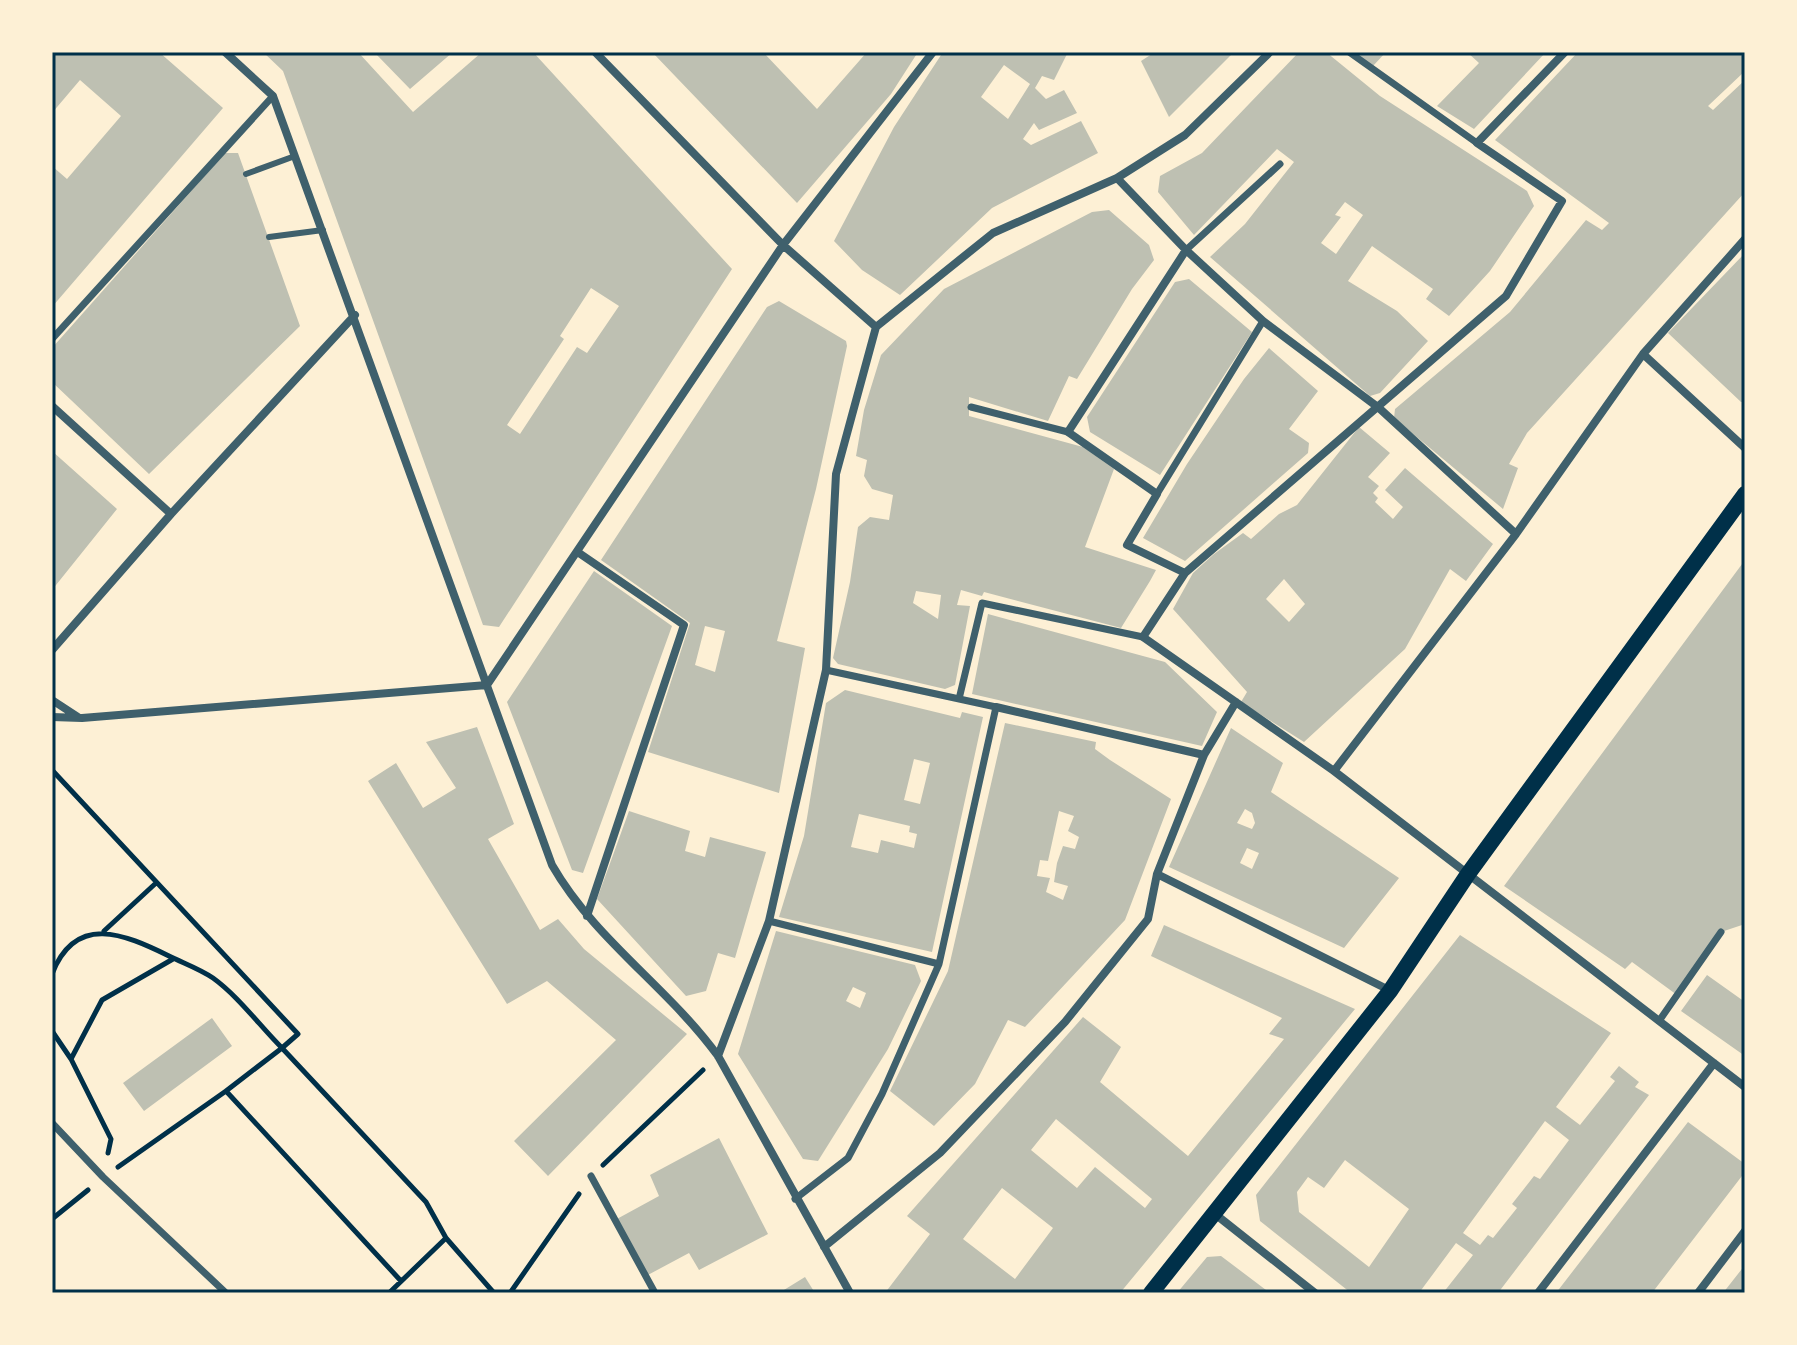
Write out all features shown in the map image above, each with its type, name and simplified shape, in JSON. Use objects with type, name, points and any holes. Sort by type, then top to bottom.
[{"type":"main road","points":[[1151,1293],[1390,991],[1468,874],[1745,494]]},
{"type":"street","points":[[225,52],[273,96],[552,865],[587,916],[699,1029],[718,1056],[850,1293]]},
{"type":"street","points":[[595,52],[783,245],[876,327]]},
{"type":"street","points":[[487,685],[579,553],[783,245],[933,52]]},
{"type":"street","points":[[718,1056],[769,921],[826,670],[836,474],[876,327],[993,233],[1117,178],[1185,135],[1270,52]]},
{"type":"street","points":[[1143,637],[1185,573],[1506,296],[1562,201],[1349,52]]},
{"type":"street","points":[[1477,143],[1565,52]]},
{"type":"street","points":[[52,339],[273,96]]},
{"type":"street","points":[[1068,432],[1186,250],[1280,164]]},
{"type":"street","points":[[1117,178],[1186,250],[1263,321],[1379,408],[1516,534]]},
{"type":"street","points":[[1334,771],[1516,534],[1643,354],[1745,239]]},
{"type":"street","points":[[52,650],[171,514],[355,315]]},
{"type":"street","points":[[1185,573],[1127,545],[1263,321]]},
{"type":"street","points":[[1643,354],[1745,448]]},
{"type":"street","points":[[52,406],[171,514]]},
{"type":"street","points":[[971,407],[1068,432],[1157,494]]},
{"type":"street","points":[[579,553],[684,625],[587,916]]},
{"type":"street","points":[[959,699],[982,603],[1143,637],[1334,771],[1745,1087]]},
{"type":"street","points":[[826,670],[1204,755]]},
{"type":"street","points":[[52,717],[82,718],[487,685]]},
{"type":"street","points":[[52,700],[82,718]]},
{"type":"street","points":[[824,1247],[940,1153],[1065,1022],[1148,919],[1157,874],[1204,755],[1236,702]]},
{"type":"street","points":[[795,1199],[848,1158],[882,1094],[939,964],[996,707]]},
{"type":"street","points":[[1157,874],[1390,991]]},
{"type":"street","points":[[769,921],[939,964]]},
{"type":"street","points":[[1659,1021],[1721,932]]},
{"type":"street","points":[[1538,1293],[1714,1063]]},
{"type":"street","points":[[52,1123],[103,1177],[226,1293]]},
{"type":"street","points":[[591,1176],[655,1293]]},
{"type":"street","points":[[1215,1214],[1315,1293]]},
{"type":"street","points":[[1698,1293],[1745,1231]]},
{"type":"lane","points":[[246,174],[295,156]]},
{"type":"lane","points":[[269,237],[323,230]]},
{"type":"path","points":[[52,770],[298,1034],[226,1091],[103,1177],[53,1217]]},
{"type":"path","points":[[52,974],[60,954],[78,940],[104,932],[156,883]]},
{"type":"path","points":[[104,932],[141,942],[213,978],[426,1202],[446,1238],[494,1293]]},
{"type":"path","points":[[71,1059],[102,1000],[174,959]]},
{"type":"path","points":[[52,1031],[71,1059],[111,1139],[103,1177]]},
{"type":"path","points":[[226,1091],[401,1281]]},
{"type":"path","points":[[389,1293],[446,1238]]},
{"type":"building","points":[[52,52],[159,52],[223,108],[52,307],[52,166],[67,179],[121,116],[80,80],[52,113]]},
{"type":"building","points":[[263,52],[358,52],[413,112],[482,52],[533,52],[732,269],[499,627],[483,625],[283,71]],"holes":[[[591,288],[619,306],[587,353],[577,347],[520,434],[507,425],[564,339],[560,336]]]},
{"type":"building","points":[[374,52],[453,52],[410,89]]},
{"type":"building","points":[[652,52],[763,52],[817,109],[867,52],[918,52],[891,94],[797,203]]},
{"type":"building","points":[[943,52],[1068,52],[1054,80],[1042,76],[1035,88],[1046,99],[1064,90],[1077,113],[1039,130],[1034,123],[1023,139],[1031,145],[1081,121],[1098,153],[992,208],[900,295],[862,270],[834,241],[894,127]],"holes":[[[1004,65],[1030,84],[1008,119],[981,97]]]},
{"type":"building","points":[[1155,52],[1234,52],[1169,117],[1141,61]]},
{"type":"building","points":[[1299,52],[1326,52],[1380,96],[1527,191],[1534,206],[1490,271],[1449,316],[1426,299],[1433,289],[1372,246],[1348,281],[1397,311],[1428,341],[1380,393],[1370,396],[1210,257],[1245,224],[1294,162],[1277,149],[1194,235],[1158,192],[1160,176],[1202,153]],"holes":[[[1345,202],[1363,215],[1336,254],[1321,243],[1341,217],[1335,215]]]},
{"type":"building","points":[[1354,52],[1386,52],[1373,66]]},
{"type":"building","points":[[1467,52],[1546,52],[1474,129],[1437,106],[1479,63]]},
{"type":"building","points":[[1578,52],[1739,52],[1745,60],[1745,71],[1708,106],[1713,110],[1745,80],[1745,192],[1527,433],[1509,464],[1518,468],[1503,509],[1394,418],[1395,409],[1510,312],[1586,220],[1602,230],[1609,223],[1495,140]]},
{"type":"building","points":[[225,153],[238,153],[300,326],[149,474],[52,382],[52,348]]},
{"type":"building","points":[[1109,210],[1149,245],[1154,260],[1132,289],[1077,379],[1069,376],[1048,421],[969,397],[969,416],[1083,447],[1114,469],[1085,547],[1156,570],[1150,581],[1121,628],[984,592],[982,596],[961,590],[957,605],[970,606],[955,685],[945,689],[838,664],[833,658],[850,582],[858,527],[870,517],[889,520],[893,495],[872,489],[864,476],[867,460],[856,456],[864,410],[881,355],[944,289],[1092,212]],"holes":[[[916,591],[941,595],[938,619],[913,603]]]},
{"type":"building","points":[[1745,253],[1745,402],[1741,402],[1668,333]]},
{"type":"building","points":[[1189,279],[1252,332],[1160,475],[1090,432],[1087,417],[1175,282]]},
{"type":"building","points":[[779,301],[846,341],[847,346],[816,489],[777,641],[805,648],[779,793],[648,752],[690,623],[601,560],[767,307]],"holes":[[[705,626],[725,631],[715,672],[695,665]]]},
{"type":"building","points":[[1269,348],[1318,391],[1289,429],[1309,443],[1308,453],[1185,561],[1143,538],[1187,464],[1244,379]]},
{"type":"building","points":[[1359,427],[1390,453],[1368,477],[1379,486],[1373,493],[1378,498],[1375,502],[1393,519],[1403,507],[1385,490],[1405,468],[1493,544],[1466,581],[1450,569],[1405,649],[1304,742],[1241,702],[1247,692],[1173,609],[1193,573],[1214,554],[1243,533],[1251,539],[1279,514],[1297,505]],"holes":[[[1284,579],[1305,604],[1289,622],[1266,599]]]},
{"type":"building","points":[[52,451],[117,509],[52,590]]},
{"type":"building","points":[[1745,560],[1745,924],[1721,932],[1677,995],[1632,962],[1625,969],[1504,886]]},
{"type":"building","points":[[594,571],[672,626],[583,873],[572,870],[507,702]]},
{"type":"building","points":[[988,614],[1165,662],[1217,712],[1202,746],[972,694]]},
{"type":"building","points":[[845,690],[960,718],[962,712],[983,717],[932,952],[779,917],[804,836],[826,703]],"holes":[[[914,759],[930,763],[920,804],[904,800]],[[859,814],[910,826],[909,832],[917,834],[914,848],[881,840],[878,853],[851,847]]]},
{"type":"building","points":[[1005,723],[1096,742],[1095,749],[1171,799],[1125,920],[1025,1027],[1008,1020],[975,1084],[934,1126],[890,1091],[948,971]],"holes":[[[1059,811],[1074,816],[1068,831],[1079,837],[1075,849],[1063,846],[1054,882],[1068,886],[1063,900],[1046,892],[1050,878],[1037,876],[1040,860],[1048,861]]]},
{"type":"building","points":[[477,727],[514,824],[488,839],[540,930],[558,919],[584,949],[687,1034],[548,1176],[514,1141],[616,1040],[547,981],[507,1004],[368,781],[396,763],[423,808],[456,788],[426,742]]},
{"type":"building","points":[[1231,728],[1283,763],[1271,792],[1399,878],[1344,948],[1169,867]],"holes":[[[1245,809],[1252,813],[1255,823],[1252,829],[1237,823]],[[1247,848],[1259,853],[1252,869],[1240,863]]]},
{"type":"building","points":[[629,811],[690,831],[685,851],[705,857],[710,837],[766,852],[735,958],[718,953],[706,991],[686,996],[597,899]]},
{"type":"building","points":[[1164,925],[1355,1009],[1120,1293],[885,1293],[930,1234],[907,1216],[1083,1017],[1121,1047],[1100,1082],[1188,1156],[1284,1039],[1269,1034],[1282,1018],[1151,956]],"holes":[[[1056,1119],[1152,1199],[1145,1208],[1095,1167],[1077,1188],[1031,1150]],[[1002,1188],[1053,1228],[1015,1279],[963,1239]]]},
{"type":"building","points":[[776,931],[915,965],[921,981],[888,1049],[818,1161],[803,1159],[738,1054]],"holes":[[[853,987],[866,993],[860,1008],[846,1001]]]},
{"type":"building","points":[[1460,935],[1611,1033],[1556,1107],[1580,1125],[1615,1081],[1610,1077],[1619,1066],[1639,1082],[1635,1087],[1649,1095],[1498,1293],[1443,1293],[1473,1255],[1456,1243],[1419,1293],[1351,1293],[1260,1221],[1256,1195]],"holes":[[[1545,1121],[1569,1140],[1540,1179],[1534,1176],[1512,1204],[1517,1208],[1493,1238],[1488,1235],[1480,1245],[1463,1233]],[[1345,1160],[1409,1209],[1369,1267],[1299,1212],[1297,1192],[1308,1177],[1324,1188]]]},
{"type":"building","points":[[1707,975],[1745,1002],[1745,1056],[1681,1011]]},
{"type":"building","points":[[212,1018],[232,1046],[144,1111],[123,1083]]},
{"type":"building","points":[[1688,1122],[1745,1164],[1745,1172],[1652,1293],[1556,1293]]},
{"type":"building","points":[[719,1138],[768,1234],[699,1270],[689,1253],[646,1276],[615,1220],[659,1196],[650,1175]]},
{"type":"building","points":[[1221,1256],[1270,1293],[1177,1293],[1207,1257]]},
{"type":"building","points":[[1745,1265],[1745,1293],[1723,1293]]},
{"type":"building","points":[[805,1277],[815,1293],[779,1293]]}]
